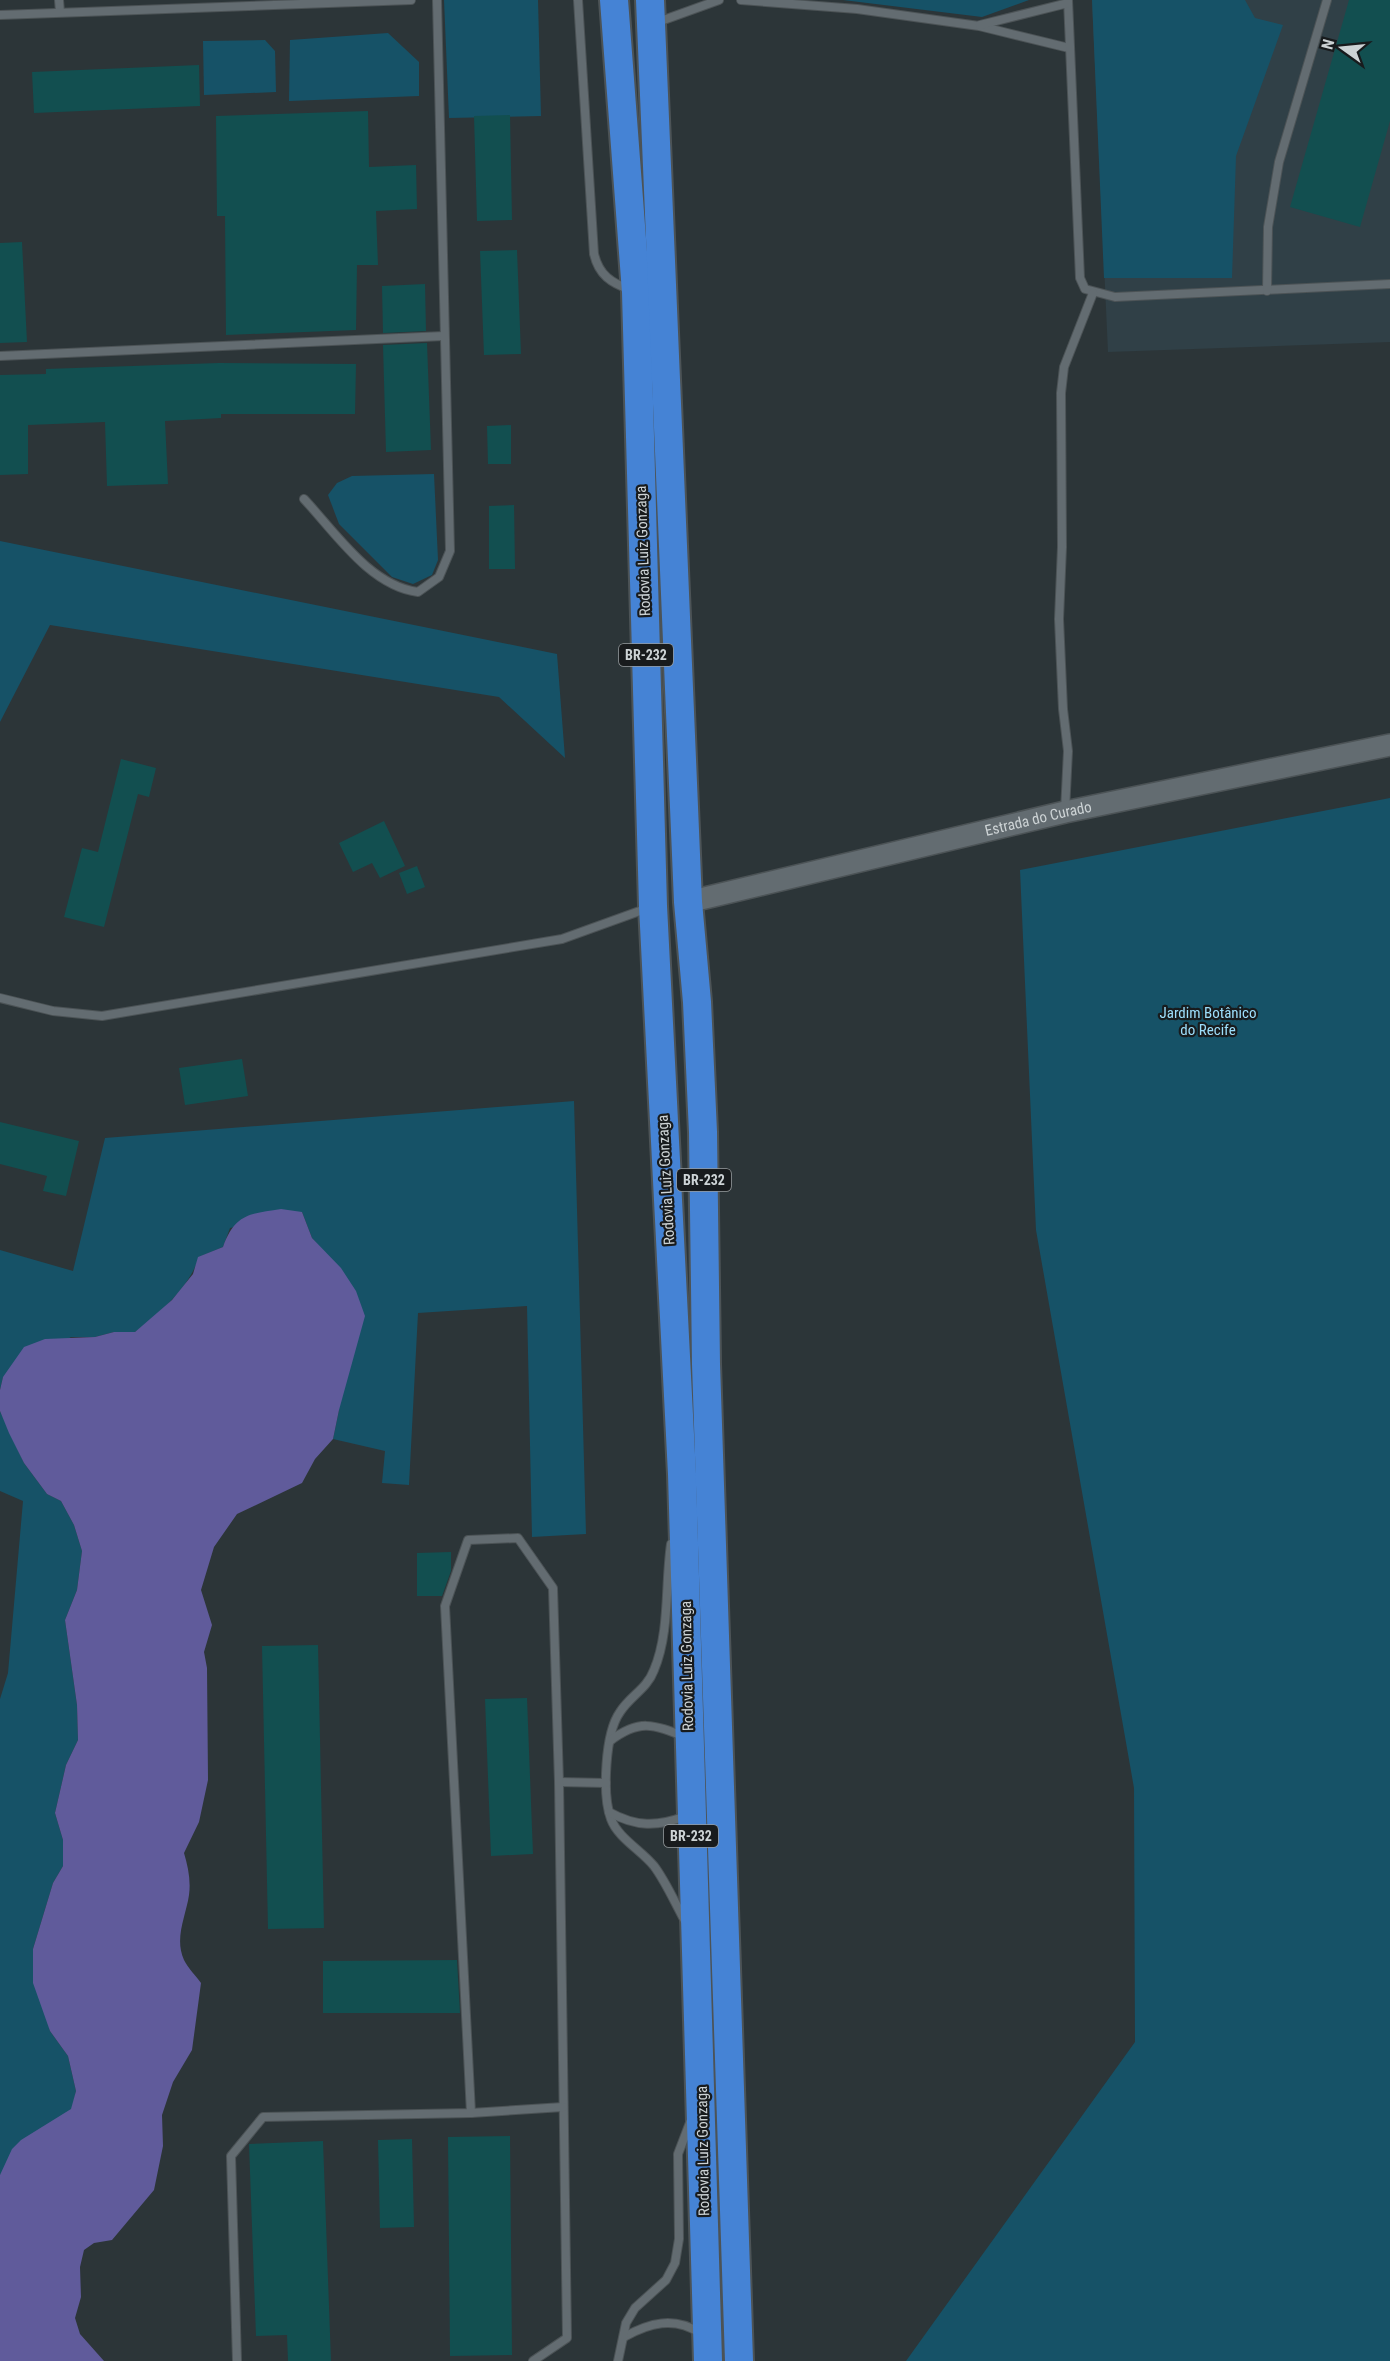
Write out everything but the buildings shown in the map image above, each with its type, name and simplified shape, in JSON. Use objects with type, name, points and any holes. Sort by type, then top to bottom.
[{"type":"highway","name":"Rodovia Luiz Gonzaga","points":[[614,0],[636,292],[653,906],[682,1474],[690,1815],[702,2091],[708,2349]]},
{"type":"highway","name":"Rodovia Luiz Gonzaga","points":[[651,13],[688,902],[697,1002],[703,1132],[706,1364],[739,2361]]},
{"type":"main road","name":"Estrada do Curado","points":[[688,902],[1065,812],[1390,745]]},
{"type":"lane","points":[[59,0],[60,12]]},
{"type":"lane","points":[[153,0],[153,9]]},
{"type":"lane","points":[[0,15],[411,0]]},
{"type":"lane","points":[[304,499],[377,577],[400,590],[418,591],[439,577],[450,550],[437,0]]},
{"type":"lane","points":[[578,0],[594,254],[598,270],[615,285],[636,292]]},
{"type":"lane","points":[[651,13],[665,17],[719,0]]},
{"type":"lane","points":[[741,0],[857,9],[979,26],[1070,48]]},
{"type":"lane","points":[[1267,291],[1268,226],[1279,162],[1327,0]]},
{"type":"lane","points":[[979,26],[1068,1],[1080,278],[1085,289],[1114,297],[1390,284]]},
{"type":"lane","points":[[1065,812],[1068,751],[1063,709],[1059,619],[1062,548],[1061,393],[1064,367],[1093,293]]},
{"type":"lane","points":[[0,356],[444,336]]},
{"type":"lane","points":[[0,998],[53,1011],[102,1016],[562,939],[653,906]]},
{"type":"lane","points":[[682,1474],[670,1555],[660,1651],[654,1671],[645,1688],[619,1712],[610,1741],[606,1783],[609,1812],[618,1832],[642,1851],[656,1868],[696,1940]]},
{"type":"lane","points":[[471,2113],[445,1606],[468,1540],[518,1539],[553,1588],[559,1782],[567,2338],[533,2361]]},
{"type":"lane","points":[[610,1741],[622,1732],[642,1725],[666,1730],[689,1739]]},
{"type":"lane","points":[[559,1782],[606,1783]]},
{"type":"lane","points":[[609,1812],[625,1821],[654,1825],[690,1815]]},
{"type":"lane","points":[[618,2361],[626,2323],[635,2308],[666,2280],[675,2263],[679,2239],[678,2154],[702,2091]]},
{"type":"lane","points":[[237,2361],[231,2156],[263,2117],[471,2113],[563,2107]]},
{"type":"lane","points":[[624,2337],[641,2327],[658,2323],[675,2323],[693,2328],[708,2349]]},
{"type":"shaded area","points":[[1092,0],[1390,0],[1390,342],[1108,352]]},
{"type":"shaded area","points":[[281,1209],[302,1212],[312,1238],[341,1268],[356,1291],[365,1316],[333,1439],[315,1459],[302,1483],[237,1514],[214,1547],[201,1590],[212,1625],[204,1652],[207,1668],[208,1780],[199,1822],[184,1853],[190,1889],[180,1935],[184,1960],[201,1983],[192,2050],[173,2082],[162,2115],[163,2146],[154,2190],[112,2240],[94,2243],[84,2250],[80,2267],[81,2297],[75,2318],[80,2334],[104,2361],[0,2361],[0,2175],[12,2149],[21,2140],[71,2109],[76,2091],[68,2056],[50,2031],[33,1983],[33,1949],[53,1883],[63,1866],[63,1840],[55,1813],[66,1765],[78,1740],[77,1705],[65,1620],[77,1590],[82,1551],[74,1525],[61,1501],[47,1494],[24,1463],[9,1433],[0,1411],[0,1390],[3,1377],[24,1347],[45,1339],[95,1337],[114,1332],[135,1332],[172,1300],[193,1274],[198,1257],[223,1247],[238,1222],[260,1212]]},
{"type":"green space","points":[[444,0],[538,0],[541,116],[449,118]]},
{"type":"green space","points":[[843,0],[1029,0],[982,17]]},
{"type":"green space","points":[[1092,0],[1245,0],[1255,18],[1283,25],[1236,156],[1232,278],[1104,278]]},
{"type":"green space","points":[[388,33],[419,62],[419,96],[289,101],[290,40]]},
{"type":"green space","points":[[265,40],[275,51],[276,92],[204,95],[203,41]]},
{"type":"green space","points":[[434,474],[438,560],[432,575],[413,584],[392,577],[339,524],[328,495],[337,483],[352,476]]},
{"type":"green space","points":[[0,541],[557,654],[565,758],[499,697],[50,625],[0,722]]},
{"type":"green space","name":"Jardim Botânico do Recife","points":[[1390,798],[1390,2361],[906,2361],[1135,2042],[1134,1788],[1036,1230],[1020,870]]},
{"type":"green space","points":[[574,1101],[586,1534],[532,1537],[527,1306],[418,1313],[409,1485],[382,1483],[385,1451],[333,1439],[339,1410],[323,1251],[312,1238],[302,1212],[230,1228],[223,1247],[199,1257],[188,1279],[173,1299],[135,1332],[114,1332],[95,1337],[71,1337],[3,1377],[0,1390],[0,1250],[73,1271],[105,1138]]},
{"type":"green space","points":[[0,1411],[24,1463],[47,1494],[61,1501],[74,1525],[82,1551],[77,1590],[65,1620],[77,1705],[78,1740],[66,1765],[55,1813],[63,1840],[63,1866],[53,1883],[33,1949],[50,2031],[68,2056],[76,2091],[72,2109],[51,2123],[0,2175],[0,1699],[8,1673],[23,1501],[0,1491]]}]
